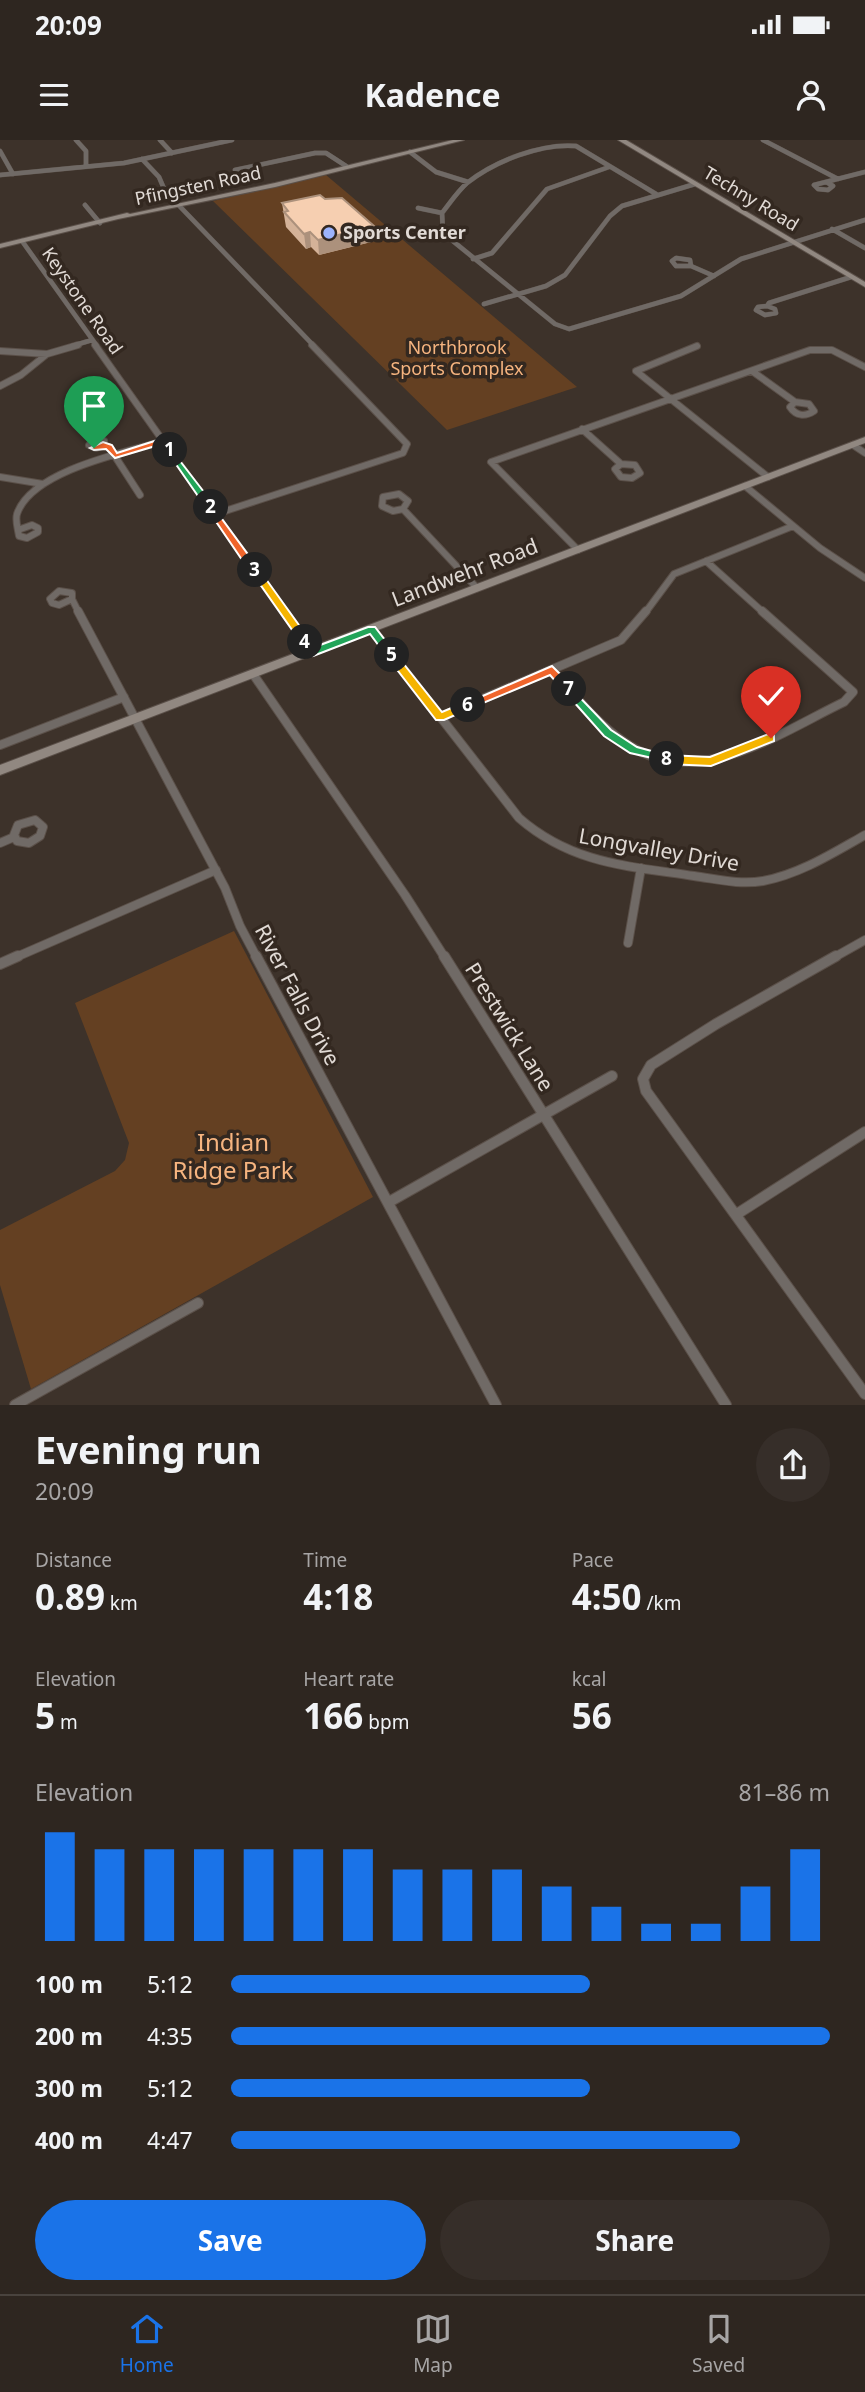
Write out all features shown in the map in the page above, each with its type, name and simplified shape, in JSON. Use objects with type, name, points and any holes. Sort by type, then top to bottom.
[{"type":"main road","name":"Pfingsten Road","points":[[0,246],[461,140]]},
{"type":"main road","name":"Techny Road","points":[[621,140],[865,285]]},
{"type":"main road","name":"Landwehr Road","points":[[0,770],[865,440]]},
{"type":"street","points":[[76,140],[86,151],[86,165]]},
{"type":"street","points":[[160,140],[172,153]]},
{"type":"street","points":[[0,176],[142,159],[232,140]]},
{"type":"street","points":[[763,140],[838,179]]},
{"type":"street","points":[[656,194],[580,149],[562,143],[514,155],[468,182],[442,213],[443,233],[555,324],[569,329],[681,296],[741,259],[865,219]]},
{"type":"street","points":[[0,151],[13,174]]},
{"type":"street","points":[[410,152],[436,172],[468,182]]},
{"type":"street","points":[[235,170],[315,153],[326,153],[346,166]]},
{"type":"street","points":[[142,159],[159,177],[164,191],[364,397],[408,448],[403,453],[216,514]]},
{"type":"street","points":[[473,259],[492,253],[547,189],[609,167]]},
{"type":"street","points":[[828,183],[865,172]]},
{"type":"street","points":[[484,304],[546,286],[565,275],[616,210],[656,194],[695,184]]},
{"type":"street","points":[[85,205],[100,223]]},
{"type":"street","points":[[418,208],[442,213]]},
{"type":"street","points":[[832,229],[865,248]]},
{"type":"street","name":"Keystone Road","points":[[22,241],[313,652]]},
{"type":"street","points":[[691,266],[714,276]]},
{"type":"street","points":[[767,306],[769,303],[851,277]]},
{"type":"street","points":[[0,351],[47,354],[92,340]]},
{"type":"street","points":[[697,346],[636,371],[768,477]]},
{"type":"street","points":[[578,550],[491,462],[810,350],[839,350],[865,367]]},
{"type":"street","points":[[0,386],[21,375],[47,354]]},
{"type":"street","points":[[752,371],[795,402]]},
{"type":"street","points":[[582,429],[621,464]]},
{"type":"street","points":[[18,530],[17,514],[43,484],[83,465],[164,441]]},
{"type":"street","points":[[103,445],[109,447],[139,495]]},
{"type":"street","points":[[853,445],[865,453]]},
{"type":"street","points":[[0,477],[43,484]]},
{"type":"street","points":[[745,486],[793,526],[865,578]]},
{"type":"street","points":[[403,509],[477,588]]},
{"type":"street","points":[[440,717],[621,640],[633,631],[649,611],[661,586],[674,574],[793,526]]},
{"type":"street","points":[[552,670],[607,733],[634,750],[673,761],[711,762],[740,752],[844,702],[853,692],[706,561]]},
{"type":"street","name":"River Falls Drive","points":[[72,599],[216,870],[240,926],[496,1405]]},
{"type":"street","name":"Longvalley Drive","points":[[372,629],[519,818],[540,837],[570,853],[642,868],[746,883],[813,864],[865,835]]},
{"type":"street","name":"Prestwick Lane","points":[[253,674],[375,850],[726,1405]]},
{"type":"street","points":[[0,745],[124,696]]},
{"type":"street","points":[[0,843],[14,837]]},
{"type":"street","points":[[628,943],[642,868]]},
{"type":"street","points":[[0,964],[216,870]]},
{"type":"street","points":[[864,1390],[646,1091],[643,1079],[651,1065],[716,1024],[865,940]]},
{"type":"street","points":[[389,1202],[612,1076]]},
{"type":"street","points":[[737,1214],[865,1132]]},
{"type":"street","points":[[15,1405],[198,1303]]},
{"type":"green space","name":"Northbrook Sports Complex","points":[[326,175],[577,387],[447,430],[213,201]]},
{"type":"green space","name":"Indian Ridge Park","points":[[234,931],[373,1197],[31,1389],[0,1285],[0,1230],[115,1171],[125,1160],[129,1143],[75,1003]]},
{"type":"building","points":[[320,195],[325,199],[342,198],[374,226],[318,240],[310,232],[304,234],[284,212],[288,211],[282,203]]},
{"type":"place","name":"Sports Center","points":[[329,233]]},
{"type":"route","points":[[94,448],[103,445],[109,447],[115,456],[164,441],[313,652],[372,629],[440,717],[552,670],[607,733],[634,750],[652,756],[673,761],[711,762],[727,758],[771,738]]}]
